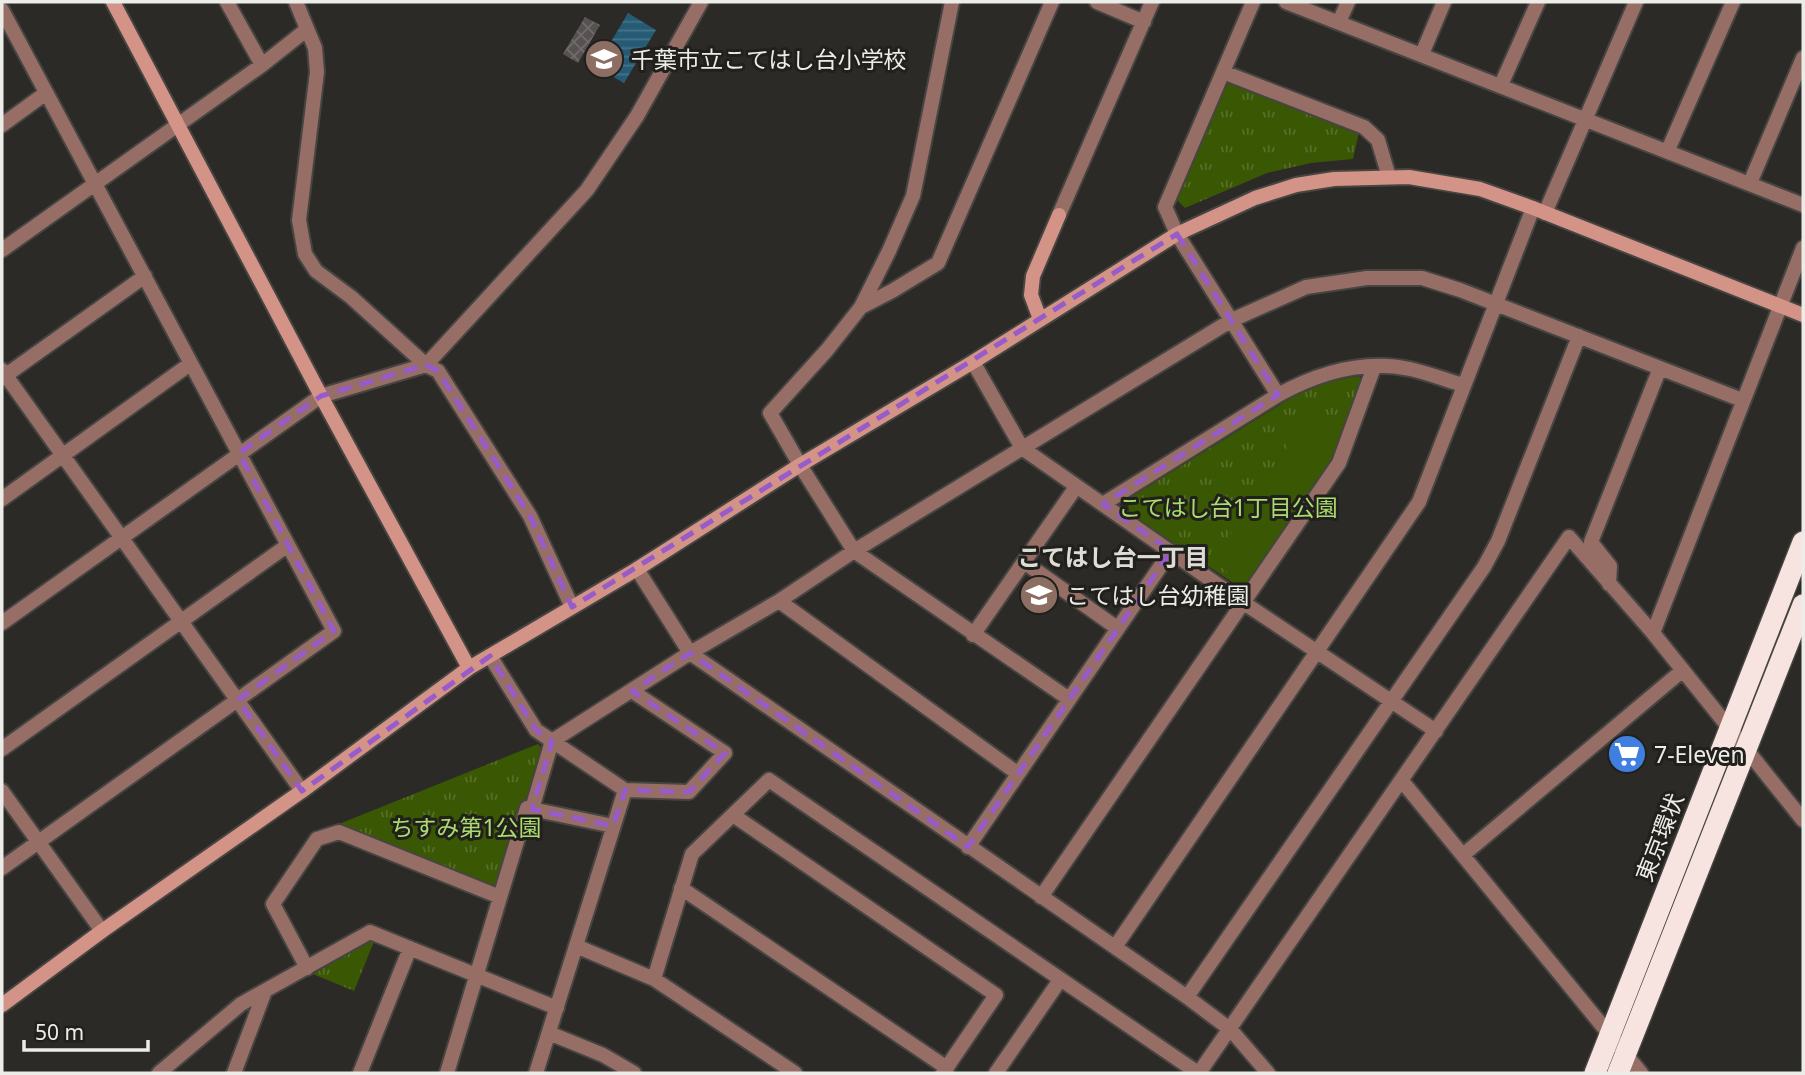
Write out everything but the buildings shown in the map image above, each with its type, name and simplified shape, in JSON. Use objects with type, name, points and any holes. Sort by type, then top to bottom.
[{"type":"highway","name":"東京環状","points":[[1595,1073],[1803,542]]},
{"type":"highway","points":[[1622,1064],[1803,605]]},
{"type":"street","points":[[113,2],[321,396],[469,668]]},
{"type":"street","points":[[228,2],[262,65]]},
{"type":"street","points":[[296,2],[316,48],[317,72],[299,220],[304,254],[316,271],[351,297],[426,365],[438,372],[530,516],[572,607]]},
{"type":"street","points":[[2,623],[321,396],[426,365],[587,190],[636,116],[701,2]]},
{"type":"street","points":[[952,2],[913,196],[861,306],[827,350],[770,413],[854,551],[1069,699]]},
{"type":"street","points":[[861,306],[938,263],[1052,2]]},
{"type":"street","points":[[1097,2],[1144,22]]},
{"type":"street","points":[[1040,319],[1031,295],[1033,276],[1152,2]]},
{"type":"street","points":[[1253,2],[1165,207],[1177,234],[1278,395]]},
{"type":"street","points":[[1286,2],[1803,205]]},
{"type":"street","points":[[1339,22],[1348,2]]},
{"type":"street","points":[[1422,54],[1444,2]]},
{"type":"street","points":[[1501,85],[1538,2]]},
{"type":"street","points":[[1115,947],[1419,502],[1496,304],[1585,118],[1636,2]]},
{"type":"street","points":[[1668,150],[1733,2]]},
{"type":"street","points":[[2,10],[334,631],[2,868]]},
{"type":"street","points":[[2,250],[262,65],[306,30]]},
{"type":"street","points":[[1750,183],[1803,58]]},
{"type":"street","points":[[1223,72],[1364,127],[1378,140],[1389,177]]},
{"type":"street","points":[[2,125],[46,93]]},
{"type":"street","points":[[2,1005],[469,668],[636,569],[1177,234],[1255,198],[1296,185],[1334,178],[1409,177],[1480,189],[1803,315]]},
{"type":"street","points":[[1653,633],[1803,248]]},
{"type":"street","points":[[145,276],[3,374],[239,699],[302,791]]},
{"type":"street","points":[[532,809],[552,741],[690,653],[779,601],[854,551],[1232,320],[1306,287],[1367,278],[1422,278],[1742,400]]},
{"type":"street","points":[[1187,997],[1484,567],[1498,541],[1579,336]]},
{"type":"street","points":[[973,362],[1022,448],[1244,604],[1436,732]]},
{"type":"street","points":[[2,499],[190,364]]},
{"type":"street","points":[[1103,504],[1278,395],[1337,370],[1374,367],[1408,369],[1463,385]]},
{"type":"street","points":[[1041,897],[1339,463],[1374,367]]},
{"type":"street","points":[[1609,583],[1609,566],[1591,542],[1660,368]]},
{"type":"street","points":[[974,635],[1076,488]]},
{"type":"street","points":[[654,979],[692,854],[769,780],[1199,1073],[1569,537],[1653,633],[1803,820]]},
{"type":"street","points":[[2,749],[288,545]]},
{"type":"street","points":[[968,847],[1171,551]]},
{"type":"street","points":[[1024,562],[1117,628]]},
{"type":"street","points":[[636,569],[690,653],[1187,997],[1231,1030],[1268,1073]]},
{"type":"street","points":[[779,601],[1017,773]]},
{"type":"street","points":[[490,656],[536,730],[552,741],[625,790],[689,792],[725,753],[632,691]]},
{"type":"street","points":[[1463,855],[1683,670]]},
{"type":"street","points":[[1402,780],[1610,1035],[1622,1064],[1641,1073]]},
{"type":"street","points":[[537,1073],[625,790]]},
{"type":"street","points":[[2,791],[102,931]]},
{"type":"street","points":[[447,1073],[527,808],[613,826]]},
{"type":"street","points":[[681,888],[945,1071],[996,995],[733,815]]},
{"type":"street","points":[[307,968],[273,904],[317,839],[339,832],[500,897]]},
{"type":"street","points":[[159,1073],[241,1004],[370,932],[557,1008]]},
{"type":"street","points":[[576,946],[654,979],[795,1073]]},
{"type":"street","points":[[360,1073],[410,948]]},
{"type":"street","points":[[996,1073],[1060,980]]},
{"type":"street","points":[[234,1073],[265,991]]},
{"type":"street","points":[[549,1033],[603,1055],[634,1073]]},
{"type":"highlighted area","points":[[1177,234],[1278,395],[1103,504],[1171,551],[968,847],[690,653],[632,691],[725,753],[689,792],[625,790],[613,826],[532,809],[552,741],[536,730],[490,656],[302,791],[238,700],[334,631],[239,453],[321,396],[426,365],[438,371],[530,516],[572,607]]},
{"type":"green space","points":[[1235,82],[1359,132],[1353,159],[1311,163],[1267,173],[1185,208],[1176,199],[1224,85]]},
{"type":"green space","name":"こてはし台1丁目公園","points":[[1359,376],[1364,383],[1332,464],[1250,585],[1238,586],[1129,513],[1128,499],[1294,396],[1327,382]]},
{"type":"green space","points":[[1307,416],[1340,439],[1322,472],[1249,580],[1239,581],[1213,561]]},
{"type":"green space","name":"ちすみ第1公園","points":[[538,744],[544,751],[497,885],[487,888],[334,826]]},
{"type":"green space","points":[[375,939],[354,991],[313,974]]},
{"type":"water","points":[[628,13],[656,30],[624,83],[596,67]]},
{"type":"place","name":"千葉市立こてはし台小学校","points":[[604,59]]},
{"type":"place","name":"こてはし台幼稚園","points":[[1039,595]]},
{"type":"place","name":"7-Eleven","points":[[1627,754]]},
{"type":"district","name":"こてはし台一丁目","points":[[1113,556]]}]
